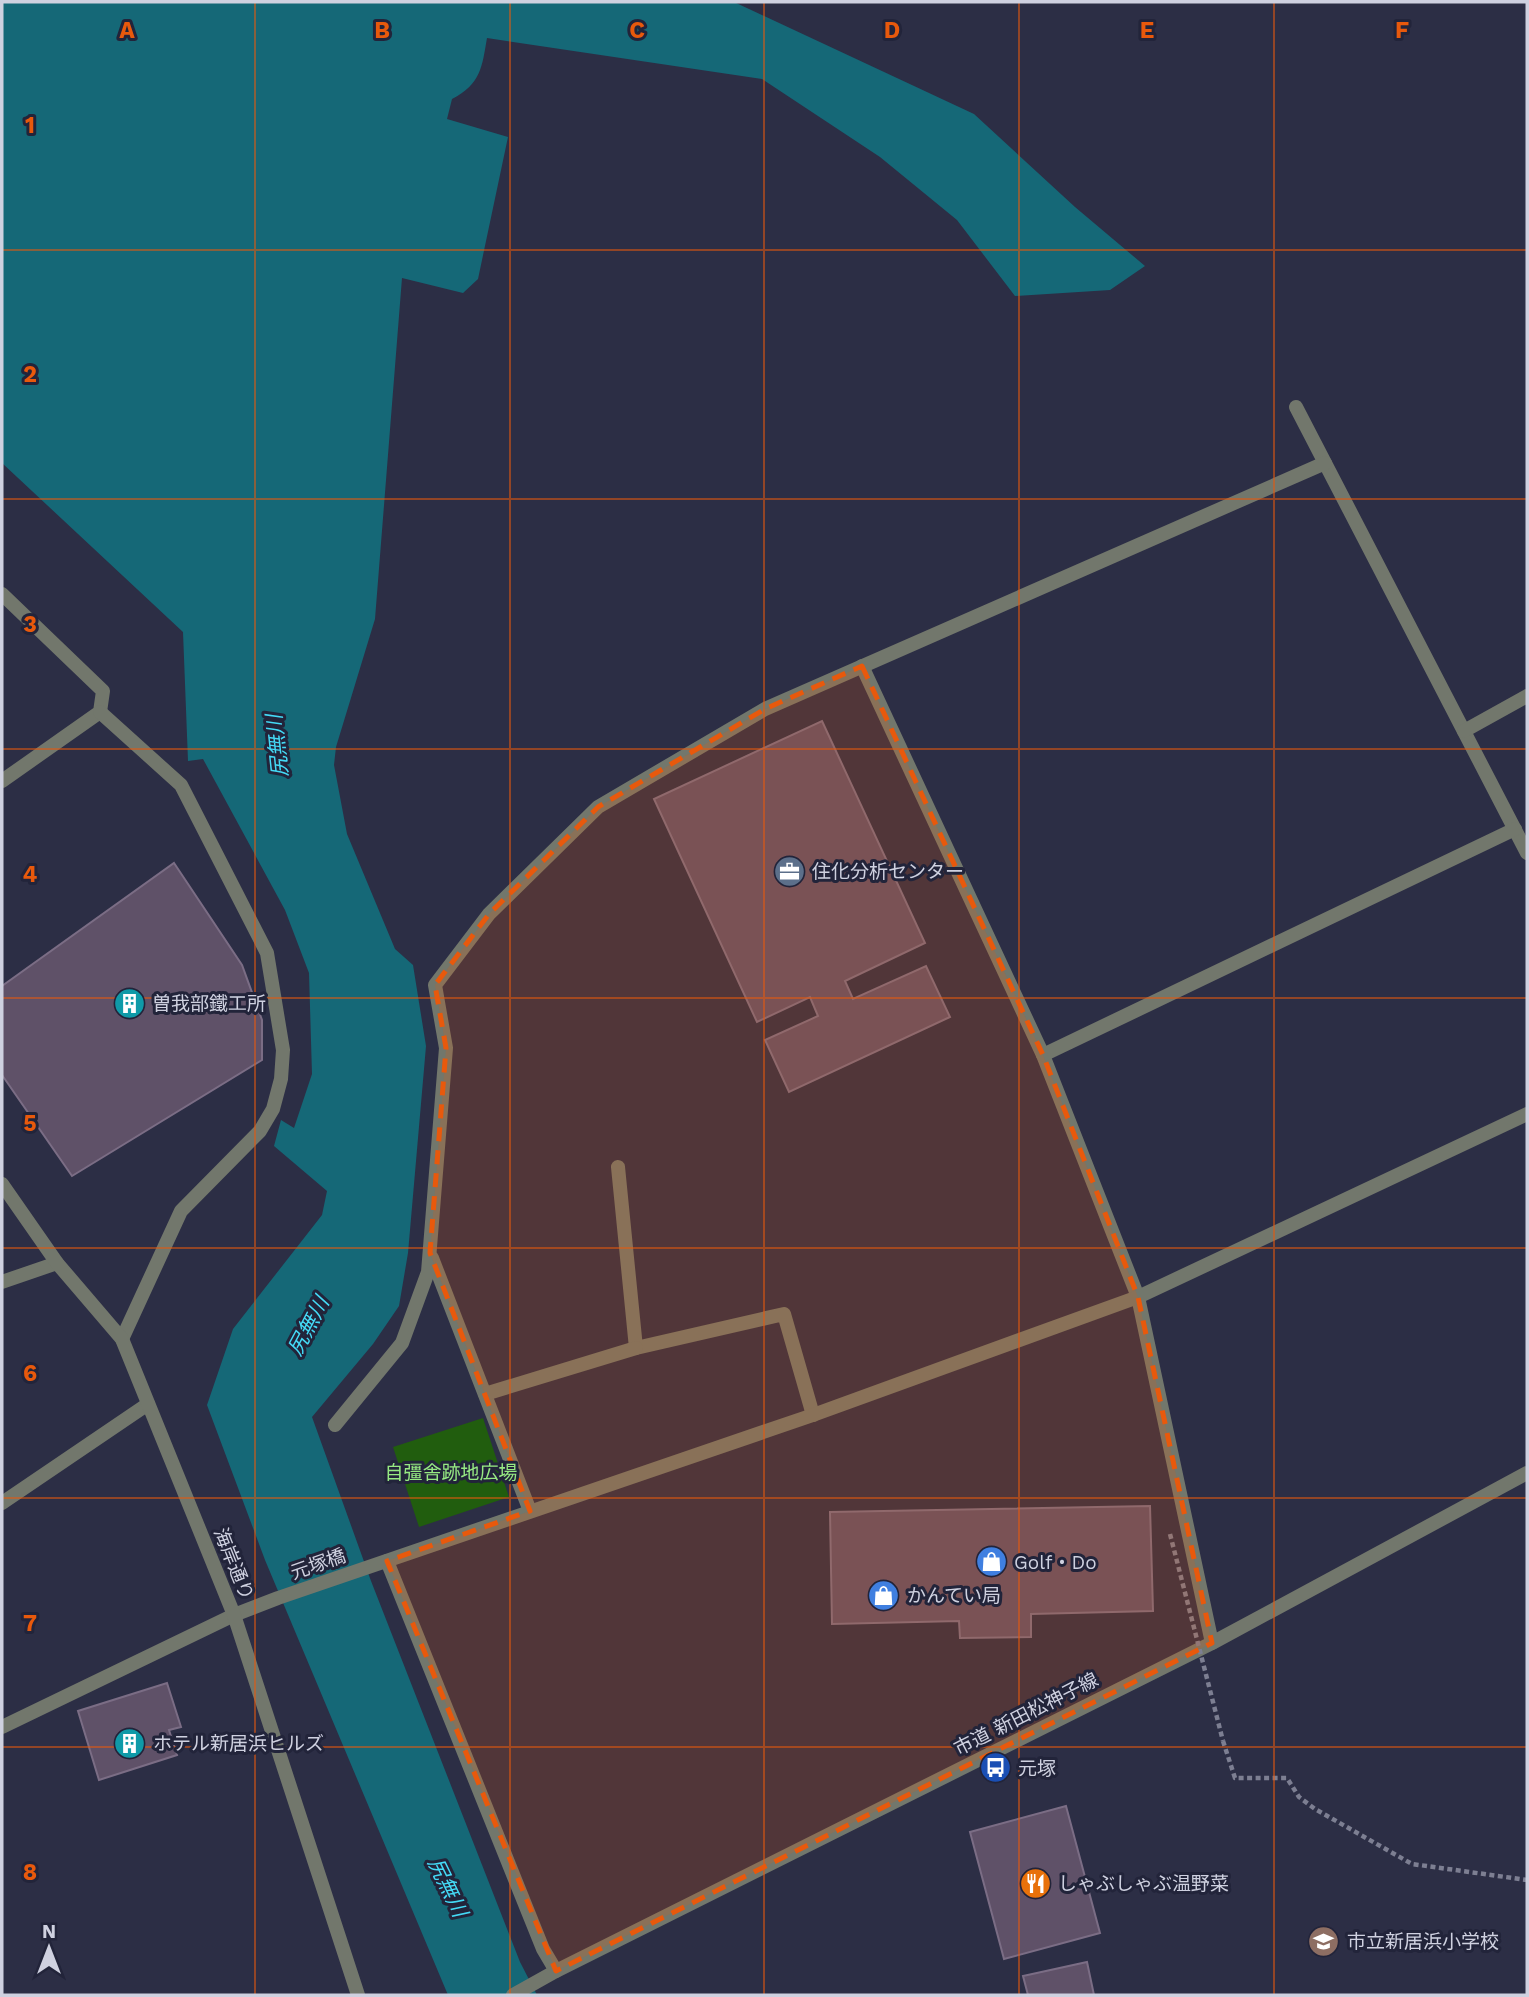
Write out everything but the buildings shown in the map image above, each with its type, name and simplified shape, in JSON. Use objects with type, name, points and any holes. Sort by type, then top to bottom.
[{"type":"street","points":[[1296,407],[1527,853]]},
{"type":"street","points":[[335,1424],[402,1343],[428,1272],[446,1048],[435,985],[489,914],[598,807],[765,709],[1325,463]]},
{"type":"street","points":[[2,594],[103,691],[100,712],[2,781]]},
{"type":"street","points":[[862,666],[1043,1055],[1138,1297],[1212,1643]]},
{"type":"street","points":[[1464,731],[1527,696]]},
{"type":"street","points":[[100,712],[181,785],[267,953],[283,1050],[281,1079],[273,1109],[260,1131],[181,1211],[122,1339]]},
{"type":"street","points":[[1043,1055],[1515,829]]},
{"type":"street","name":"元塚橋","points":[[2,1727],[234,1615],[278,1598],[813,1415],[1138,1297],[1527,1114]]},
{"type":"street","points":[[618,1167],[636,1348]]},
{"type":"street","name":"海岸通り","points":[[2,1184],[57,1263],[122,1339],[234,1615],[358,1995]]},
{"type":"street","points":[[430,1254],[530,1511]]},
{"type":"street","points":[[2,1282],[57,1263]]},
{"type":"street","points":[[485,1394],[636,1348],[784,1314],[813,1415]]},
{"type":"street","points":[[2,1503],[148,1404]]},
{"type":"street","name":"市道 新田松神子線","points":[[513,1995],[1212,1643],[1527,1473]]},
{"type":"street","points":[[387,1561],[543,1948],[556,1971]]},
{"type":"path","points":[[1170,1534],[1235,1778],[1287,1778],[1298,1797],[1315,1809],[1412,1864],[1527,1880]]},
{"type":"highlighted area","points":[[862,666],[1043,1055],[1138,1297],[1212,1643],[556,1971],[387,1561],[530,1511],[430,1253],[446,1048],[435,985],[489,914],[598,807],[765,709]]},
{"type":"green space","name":"自彊舎跡地広場","points":[[483,1418],[509,1497],[419,1527],[393,1447]]},
{"type":"water","name":"尻無川","points":[[2,2],[734,2],[974,114],[1075,207],[1145,266],[1110,290],[1015,296],[957,220],[880,157],[762,79],[487,38],[481,66],[474,81],[452,99],[447,119],[508,137],[478,279],[463,293],[402,278],[375,619],[336,747],[334,765],[347,834],[395,949],[413,965],[426,1046],[408,1253],[399,1306],[373,1344],[312,1417],[371,1581],[520,1962],[537,1995],[448,1995],[265,1560],[207,1405],[233,1329],[322,1215],[327,1191],[274,1146],[281,1120],[294,1128],[312,1074],[309,973],[285,910],[203,759],[188,761],[183,632],[2,463]]},
{"type":"place","name":"住化分析センター","points":[[789,871]]},
{"type":"place","name":"曽我部鐵工所","points":[[129,1003]]},
{"type":"place","name":"Golf・Do","points":[[991,1562]]},
{"type":"place","name":"かんてい局","points":[[884,1595]]},
{"type":"place","name":"ホテル新居浜ヒルズ","points":[[130,1743]]},
{"type":"place","name":"元塚","points":[[995,1768]]},
{"type":"place","name":"しゃぶしゃぶ温野菜","points":[[1035,1883]]},
{"type":"place","name":"市立新居浜小学校","points":[[1324,1941]]}]
